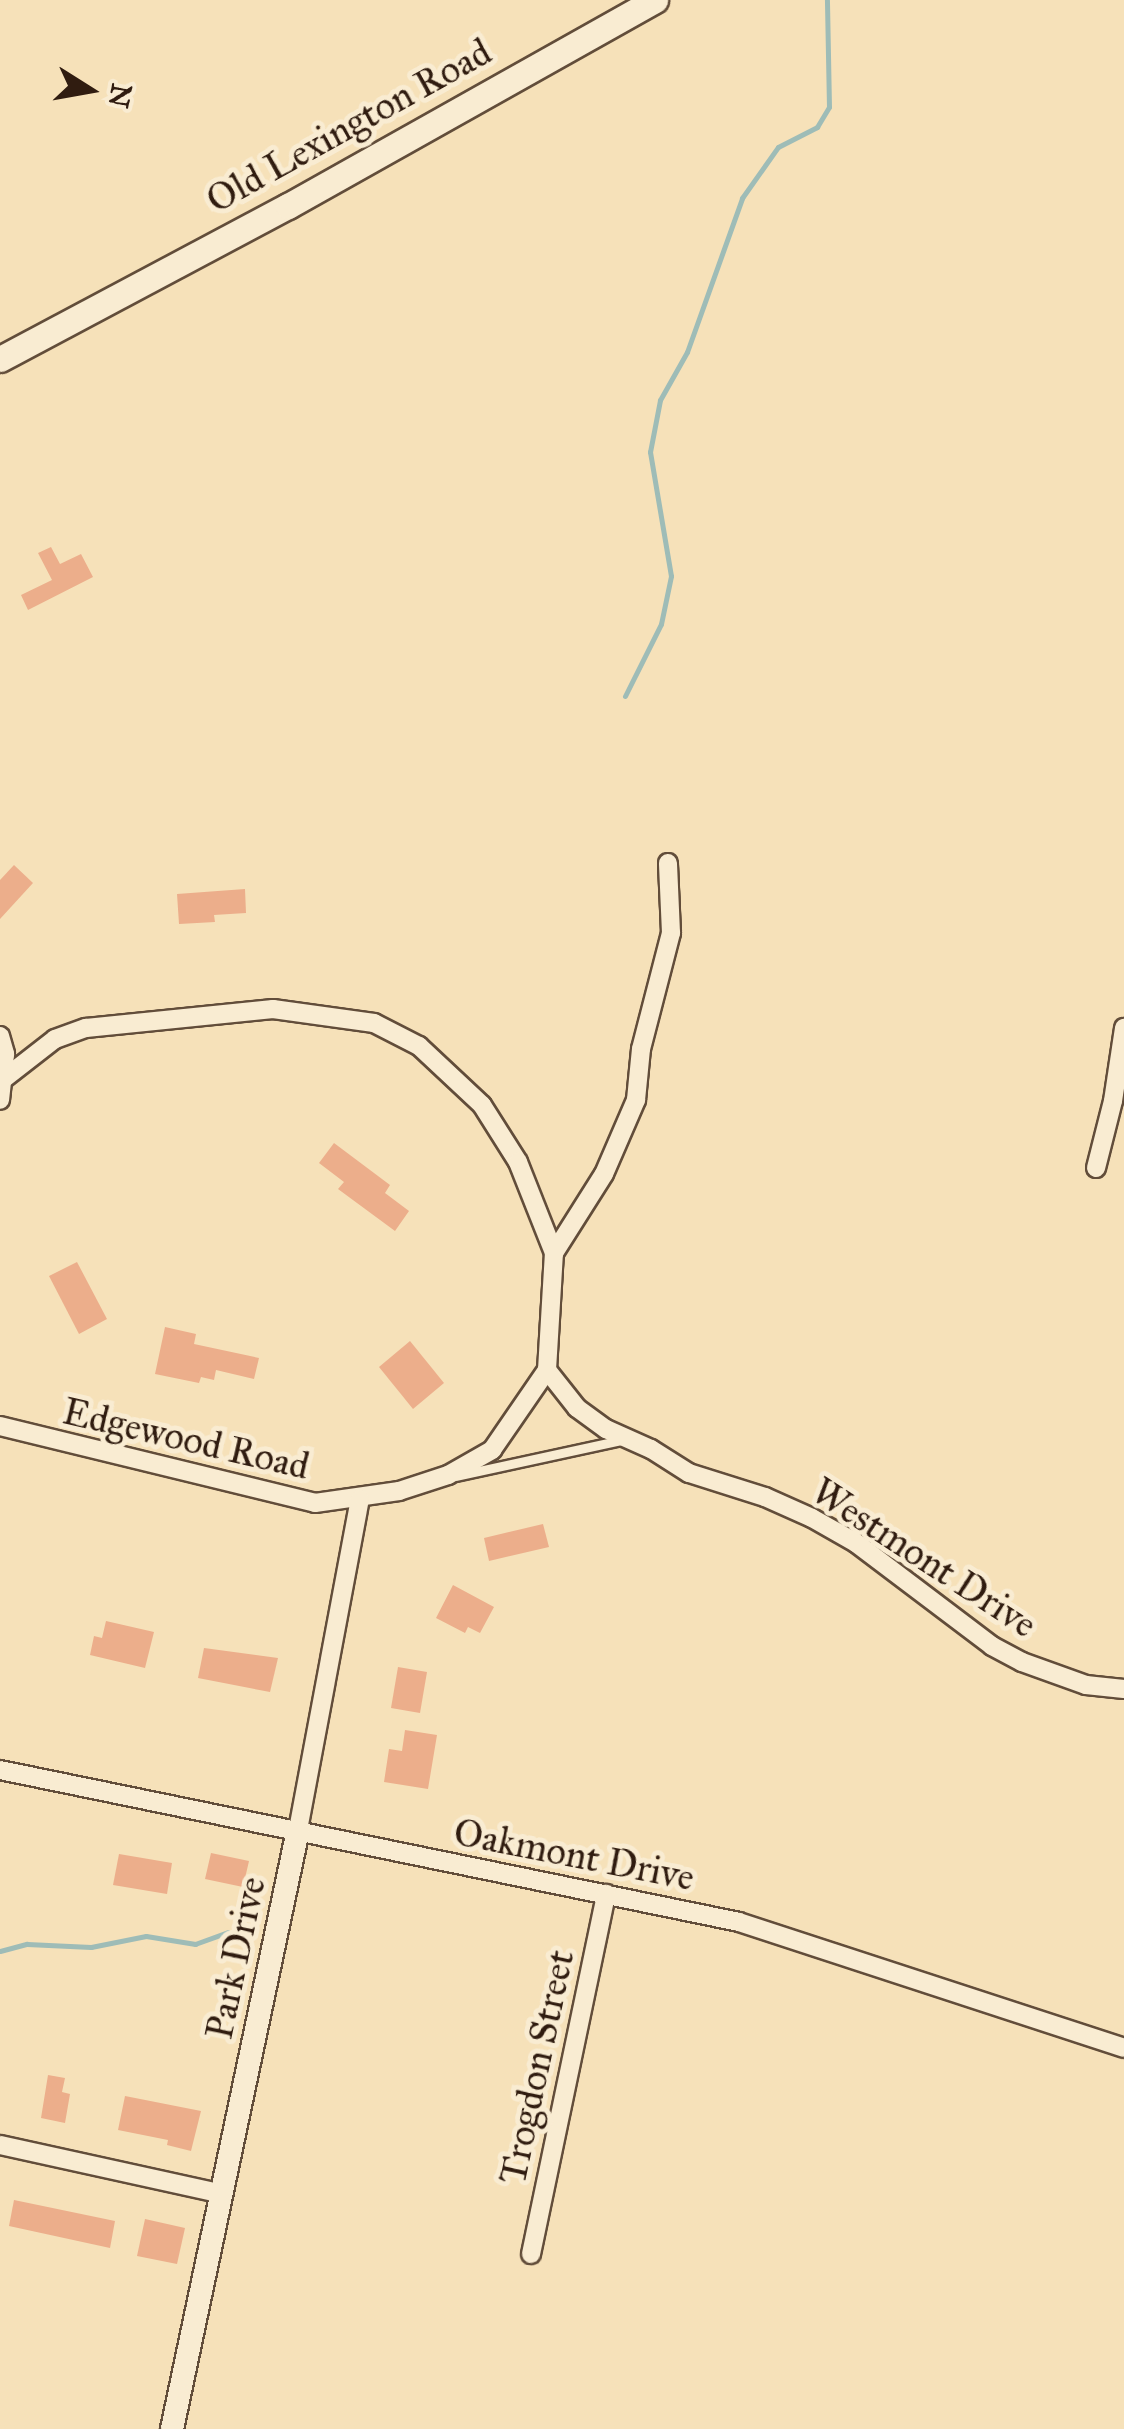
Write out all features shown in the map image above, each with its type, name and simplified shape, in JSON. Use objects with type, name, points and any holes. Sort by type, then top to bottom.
[{"type":"main road","name":"Old Lexington Road","points":[[0,359],[655,0]]},
{"type":"street","points":[[554,1253],[604,1174],[636,1100],[644,1034],[671,933],[668,863]]},
{"type":"street","points":[[1,1081],[56,1038],[86,1028],[273,1009],[374,1023],[419,1046],[482,1104],[518,1162],[554,1253],[546,1370]]},
{"type":"street","points":[[1096,1168],[1113,1101],[1124,1028]]},
{"type":"street","points":[[0,1036],[6,1054],[0,1100]]},
{"type":"street","name":"Westmont Drive","points":[[546,1370],[577,1408],[689,1473],[766,1496],[812,1518],[856,1544],[992,1646],[1022,1662],[1086,1684],[1124,1689]]},
{"type":"street","name":"Edgewood Road","points":[[0,1426],[298,1500],[360,1500],[442,1478],[500,1442],[546,1370]]},
{"type":"street","name":"Park Drive","points":[[172,2429],[298,1830],[360,1500]]},
{"type":"street","name":"Oakmont Drive","points":[[0,1770],[739,1922],[1124,2048]]},
{"type":"street","name":"Trogdon Street","points":[[531,2254],[606,1894]]},
{"type":"street","points":[[0,2145],[223,2194]]},
{"type":"lane","points":[[442,1478],[527,1464],[629,1439]]},
{"type":"building","points":[[51,547],[60,564],[81,554],[93,577],[28,610],[21,595],[52,580],[38,553]]},
{"type":"building","points":[[14,865],[33,883],[0,919],[0,880]]},
{"type":"building","points":[[245,889],[246,913],[214,915],[215,922],[179,924],[177,894]]},
{"type":"building","points":[[334,1143],[390,1185],[385,1193],[409,1211],[395,1231],[338,1189],[344,1182],[319,1163]]},
{"type":"building","points":[[77,1262],[107,1319],[79,1334],[49,1276]]},
{"type":"building","points":[[165,1327],[196,1334],[194,1344],[259,1358],[254,1379],[216,1370],[214,1380],[201,1377],[199,1383],[155,1374]]},
{"type":"building","points":[[410,1341],[444,1383],[413,1409],[379,1367]]},
{"type":"building","points":[[543,1524],[549,1547],[489,1561],[484,1538]]},
{"type":"building","points":[[453,1585],[494,1607],[480,1633],[468,1627],[465,1633],[436,1618]]},
{"type":"building","points":[[106,1621],[154,1632],[145,1668],[90,1655],[94,1636],[102,1638]]},
{"type":"building","points":[[204,1648],[278,1658],[270,1692],[198,1678]]},
{"type":"building","points":[[398,1667],[427,1672],[420,1713],[391,1708]]},
{"type":"building","points":[[405,1730],[437,1735],[428,1789],[384,1782],[389,1749],[402,1751]]},
{"type":"building","points":[[211,1853],[249,1861],[243,1887],[205,1879]]},
{"type":"building","points":[[119,1854],[172,1863],[167,1894],[113,1885]]},
{"type":"building","points":[[48,2075],[65,2078],[62,2092],[70,2094],[65,2123],[41,2118]]},
{"type":"building","points":[[125,2096],[201,2111],[191,2151],[167,2145],[168,2140],[118,2130]]},
{"type":"building","points":[[14,2200],[115,2221],[110,2248],[9,2226]]},
{"type":"building","points":[[145,2219],[185,2228],[177,2264],[137,2256]]},
{"type":"waterway","points":[[625,696],[661,624],[671,576],[650,452],[660,400],[687,352],[742,198],[778,147],[817,127],[829,107],[827,0]]},
{"type":"waterway","points":[[0,1951],[27,1944],[91,1947],[146,1936],[195,1944],[228,1932]]}]
